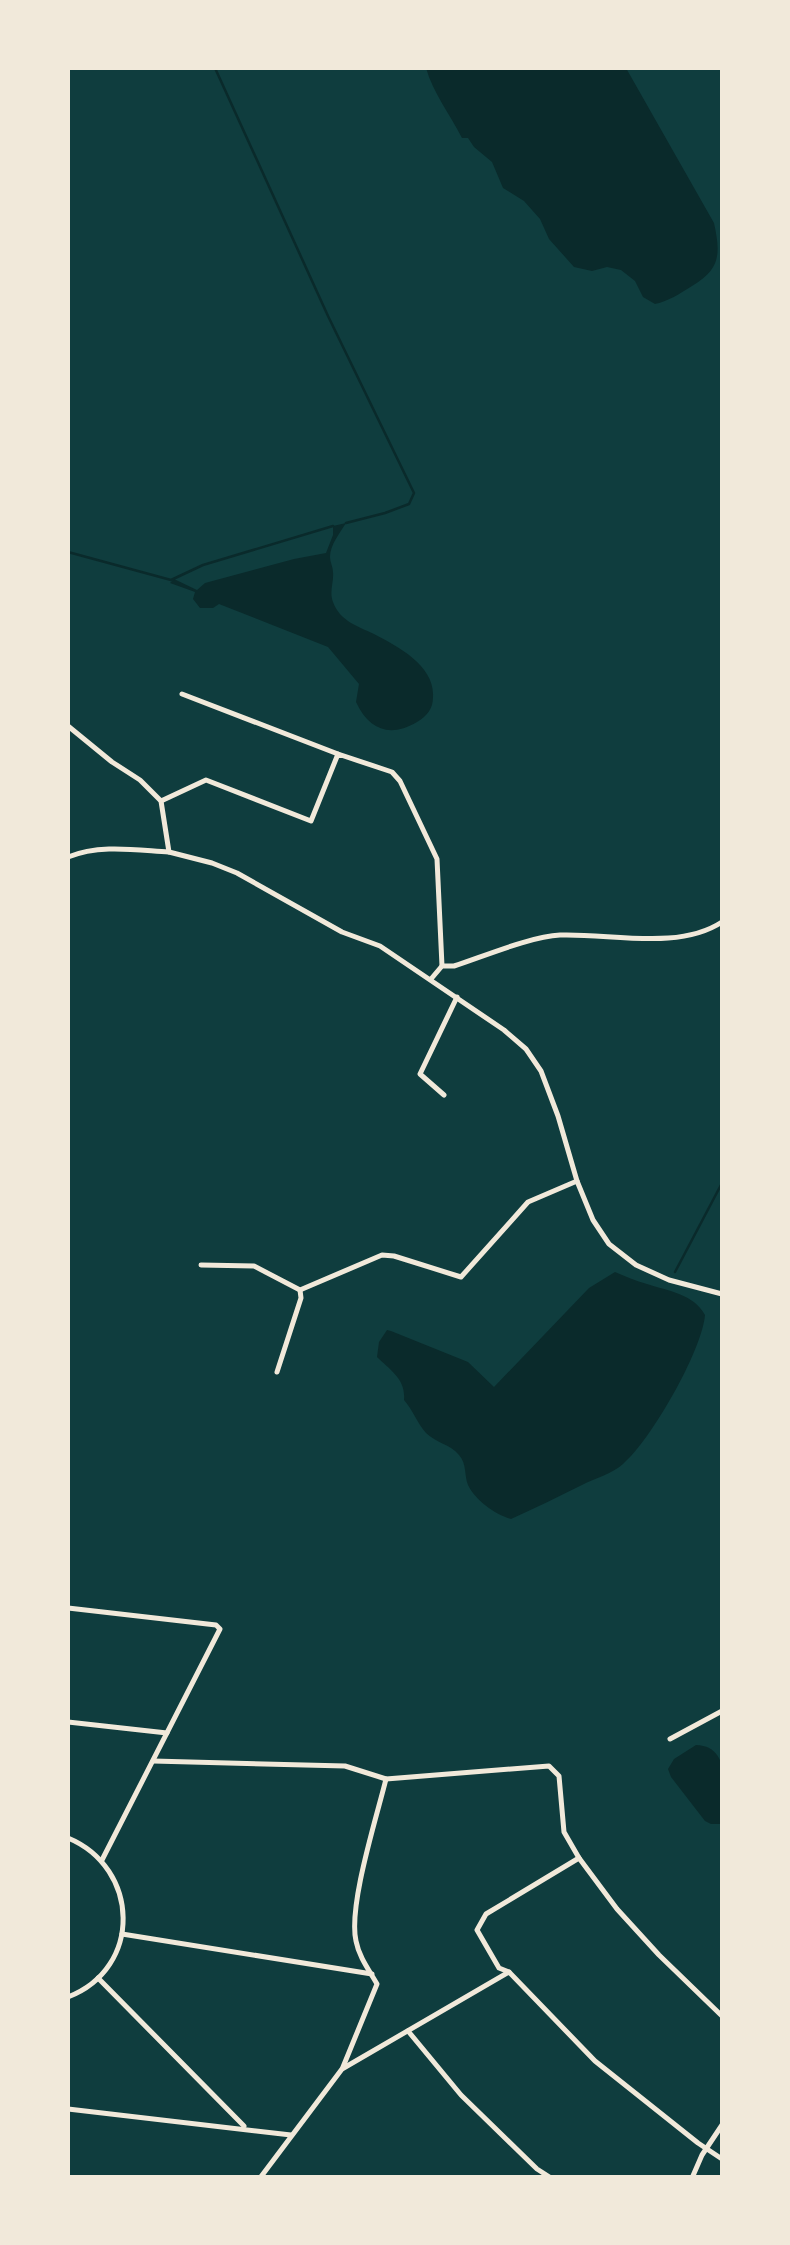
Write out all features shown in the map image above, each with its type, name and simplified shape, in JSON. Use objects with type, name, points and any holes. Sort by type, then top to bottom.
[{"type":"street","points":[[182,694],[392,772],[400,781],[437,859],[442,966],[431,979]]},
{"type":"street","points":[[68,726],[140,780],[162,802],[170,852]]},
{"type":"street","points":[[162,802],[206,780],[311,821],[338,754]]},
{"type":"street","points":[[68,857],[102,848],[170,852],[212,862],[342,932],[380,946],[431,979],[504,1030],[526,1049],[541,1071],[577,1181],[593,1220],[609,1244],[636,1265],[669,1280],[722,1294]]},
{"type":"street","points":[[442,966],[454,966],[557,935],[684,936],[700,934],[722,922]]},
{"type":"street","points":[[444,1095],[420,1074],[457,997]]},
{"type":"street","points":[[300,1290],[382,1254],[460,1278],[528,1202],[577,1181]]},
{"type":"street","points":[[201,1265],[254,1266],[300,1290]]},
{"type":"street","points":[[276,1372],[301,1298],[300,1290]]},
{"type":"street","points":[[68,1608],[216,1625],[220,1629],[102,1860]]},
{"type":"street","points":[[670,1740],[722,1711]]},
{"type":"street","points":[[68,1722],[167,1733]]},
{"type":"street","points":[[154,1761],[346,1766],[386,1778],[550,1766],[559,1776],[564,1832],[579,1858],[671,1967],[722,2016]]},
{"type":"street","points":[[260,2178],[342,2069],[377,1984],[359,1952],[354,1920],[386,1778]]},
{"type":"street","points":[[68,1838],[102,1860],[114,1878],[124,1915],[113,1958],[98,1978],[68,1996]]},
{"type":"street","points":[[579,1858],[486,1914],[477,1930],[500,1968],[509,1972],[595,2061],[722,2159]]},
{"type":"street","points":[[122,1934],[372,1974]]},
{"type":"street","points":[[342,2069],[509,1972]]},
{"type":"street","points":[[98,1978],[246,2128]]},
{"type":"street","points":[[408,2031],[461,2096],[551,2178]]},
{"type":"street","points":[[68,2108],[291,2135]]},
{"type":"street","points":[[692,2178],[722,2125]]},
{"type":"street","points":[[533,2178],[536,2168]]},
{"type":"water","points":[[426,68],[626,68],[714,223],[717,253],[713,267],[692,286],[655,304],[643,297],[635,281],[621,270],[574,267],[549,239],[540,219],[524,201],[503,188],[492,162],[468,138],[462,138]]},
{"type":"water","points":[[346,523],[330,553],[331,594],[336,609],[350,622],[414,659],[432,686],[429,712],[398,730],[374,725],[361,712],[356,702],[359,684],[328,647],[219,604],[200,608],[193,599],[195,592],[170,583],[174,579],[197,590],[205,583],[326,553],[333,526]]},
{"type":"water","points":[[615,1272],[694,1302],[705,1315],[695,1350],[660,1416],[623,1464],[511,1519],[505,1517],[471,1491],[459,1455],[423,1429],[404,1400],[400,1381],[377,1357],[379,1342],[387,1330],[391,1331],[468,1362],[494,1387],[589,1288]]},
{"type":"water","points":[[696,1745],[708,1748],[721,1763],[722,1824],[705,1821],[668,1769],[674,1759]]},
{"type":"waterway","points":[[215,68],[414,493],[409,504],[346,523]]},
{"type":"waterway","points":[[68,552],[171,580],[203,565],[333,526]]},
{"type":"waterway","points":[[675,1272],[722,1183]]}]
